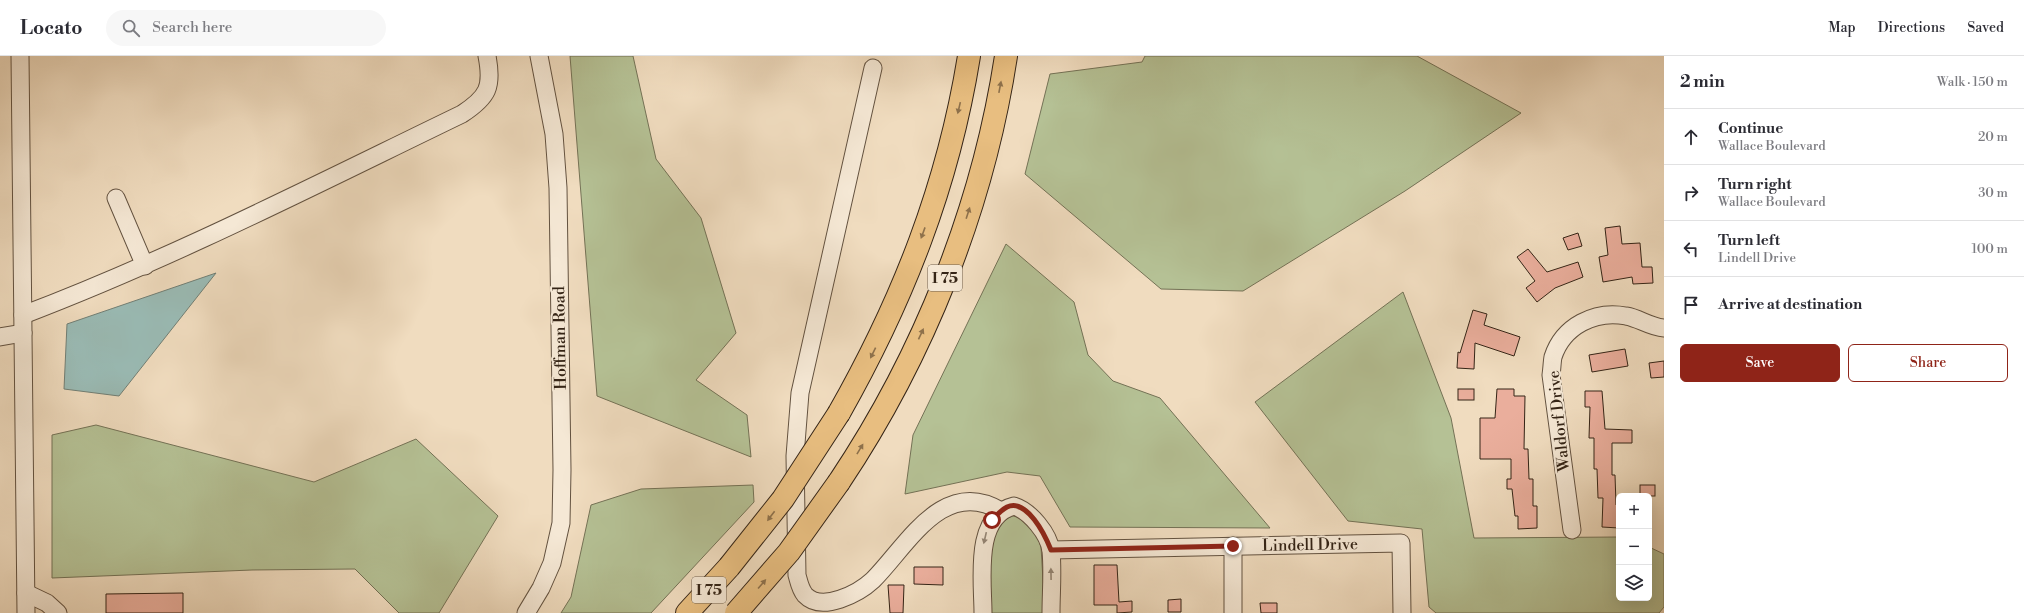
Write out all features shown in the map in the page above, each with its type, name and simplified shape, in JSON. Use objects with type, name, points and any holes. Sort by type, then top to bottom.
[{"type":"highway","name":"I 75","points":[[687,613],[729,567],[783,499],[839,413],[883,331],[919,246],[949,151],[969,56]]},
{"type":"highway","name":"I 75","points":[[736,613],[789,552],[839,482],[865,441],[895,388],[923,330],[944,280],[980,171],[992,127],[1006,56]]},
{"type":"street","points":[[20,56],[26,613]]},
{"type":"street","points":[[23,315],[94,288],[145,266],[471,108],[476,105],[490,86],[487,56]]},
{"type":"street","name":"Hoffman Road","points":[[526,613],[541,588],[552,564],[558,542],[562,515],[558,188],[554,134],[539,56]]},
{"type":"street","points":[[874,68],[800,393],[795,456],[797,575],[800,587],[810,599],[819,601],[839,600],[849,597],[860,591],[874,579],[920,527],[947,508],[965,501],[973,501],[987,504],[1001,511]]},
{"type":"street","points":[[116,198],[145,266]]},
{"type":"street","name":"Waldorf Drive","points":[[1572,530],[1551,375],[1553,357],[1560,342],[1569,331],[1580,322],[1596,316],[1612,314],[1628,316],[1664,328]]},
{"type":"street","points":[[0,337],[23,333]]},
{"type":"street","points":[[983,613],[984,544],[986,532],[992,520],[1001,511],[1014,506],[1026,511],[1038,524],[1051,550],[1051,613]]},
{"type":"street","name":"Lindell Drive","points":[[1051,550],[1401,544],[1402,613]]},
{"type":"street","points":[[1233,546],[1233,613]]},
{"type":"street","points":[[26,593],[47,603],[58,613]]},
{"type":"green space","points":[[570,56],[633,56],[656,159],[701,218],[736,333],[696,380],[747,415],[751,457],[597,396]]},
{"type":"green space","points":[[1145,56],[1417,56],[1521,113],[1405,191],[1243,291],[1161,289],[1025,174],[1050,74],[1142,62]]},
{"type":"green space","points":[[1006,244],[1074,302],[1088,355],[1113,381],[1160,398],[1270,528],[1070,527],[1040,476],[1007,472],[905,494],[913,435]]},
{"type":"green space","points":[[1403,292],[1451,418],[1474,538],[1616,537],[1616,601],[1652,601],[1652,548],[1664,554],[1664,607],[1659,613],[1436,613],[1429,607],[1422,529],[1348,521],[1255,402]]},
{"type":"green space","points":[[96,425],[314,482],[416,439],[498,516],[439,613],[399,613],[355,569],[252,570],[52,578],[52,435]]},
{"type":"green space","points":[[753,485],[754,502],[651,613],[561,613],[571,597],[591,505],[641,489]]},
{"type":"green space","points":[[1013,516],[1025,519],[1038,538],[1041,547],[1045,613],[991,613],[990,574],[993,544],[997,531],[1003,521]]},
{"type":"water","points":[[216,273],[119,396],[64,389],[67,324]]},
{"type":"building","points":[[1620,226],[1622,244],[1640,243],[1642,267],[1652,267],[1653,283],[1633,284],[1632,277],[1603,282],[1599,257],[1608,255],[1605,228]]},
{"type":"building","points":[[1578,233],[1582,246],[1568,250],[1563,238]]},
{"type":"building","points":[[1528,249],[1547,272],[1578,262],[1583,277],[1555,288],[1537,302],[1526,288],[1535,281],[1517,257]]},
{"type":"building","points":[[1473,310],[1487,314],[1484,325],[1520,337],[1514,356],[1475,343],[1474,369],[1457,368],[1458,352],[1460,353]]},
{"type":"building","points":[[1625,349],[1628,366],[1592,372],[1589,355]]},
{"type":"building","points":[[1664,361],[1664,377],[1651,378],[1649,363]]},
{"type":"building","points":[[1458,389],[1474,389],[1474,400],[1458,400]]},
{"type":"building","points":[[1497,389],[1514,389],[1514,396],[1525,396],[1524,449],[1528,449],[1529,479],[1533,479],[1533,506],[1537,506],[1537,528],[1518,529],[1518,516],[1515,516],[1512,489],[1507,489],[1507,479],[1511,479],[1511,459],[1480,459],[1480,418],[1495,418]]},
{"type":"building","points":[[1585,391],[1602,391],[1605,429],[1632,430],[1632,443],[1612,443],[1612,475],[1615,475],[1616,528],[1602,527],[1603,498],[1598,498],[1597,469],[1594,469],[1594,438],[1589,438],[1590,407],[1585,407]]},
{"type":"building","points":[[1640,485],[1655,485],[1655,496],[1652,496],[1652,493],[1640,493]]},
{"type":"building","points":[[1094,565],[1117,565],[1119,602],[1132,601],[1132,612],[1117,613],[1117,605],[1094,605]]},
{"type":"building","points":[[914,567],[943,567],[943,585],[914,584]]},
{"type":"building","points":[[888,585],[904,585],[903,613],[890,613]]},
{"type":"building","points":[[183,593],[183,613],[106,613],[106,594]]},
{"type":"building","points":[[1181,599],[1181,612],[1168,612],[1168,600]]},
{"type":"building","points":[[1260,603],[1277,603],[1277,613],[1261,613]]},
{"type":"route","points":[[992,520],[1007,507],[1014,506],[1026,511],[1038,524],[1051,550],[1233,546]]}]
